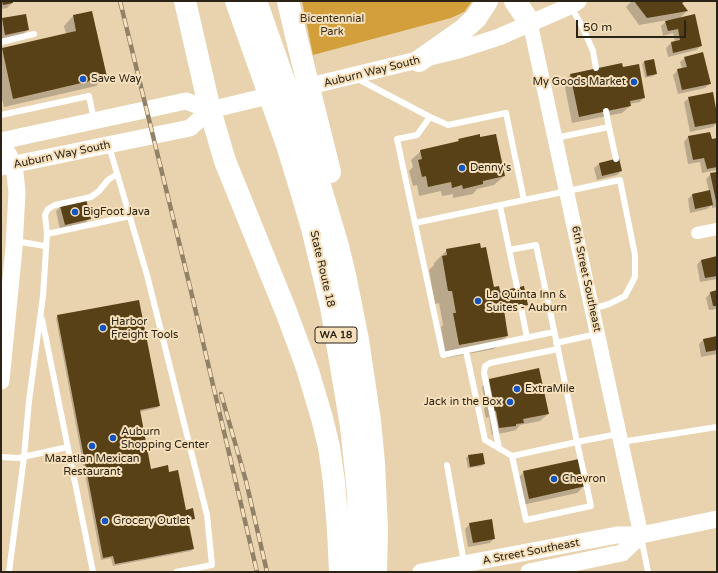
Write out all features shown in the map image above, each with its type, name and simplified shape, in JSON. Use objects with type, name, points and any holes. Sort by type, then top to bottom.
[{"type":"highway","points":[[185,1],[210,110],[226,161],[307,368],[329,447],[334,482],[340,572]]},
{"type":"highway","name":"State Route 18","points":[[236,1],[262,47],[304,139],[327,206],[344,275],[358,340],[370,420],[374,463],[368,529],[360,572]]},
{"type":"highway","name":"State Route 18","points":[[256,1],[262,47]]},
{"type":"highway","points":[[288,1],[297,40],[304,139]]},
{"type":"highway","points":[[419,61],[463,30],[476,18],[487,1]]},
{"type":"highway","points":[[515,1],[530,23]]},
{"type":"highway","points":[[528,1],[530,23]]},
{"type":"highway","name":"State Route 18","points":[[304,139],[312,228],[335,330],[351,426],[357,484],[368,529],[376,572]]},
{"type":"main road","name":"Auburn Way South","points":[[530,23],[547,1]]},
{"type":"main road","name":"Auburn Way South","points":[[8,166],[190,128],[210,110],[353,77],[459,50],[499,36],[574,4]]},
{"type":"main road","points":[[1,381],[15,241],[17,192],[1,142],[186,101],[210,110]]},
{"type":"main road","name":"A Street Southeast","points":[[421,572],[617,536],[641,535],[717,519]]},
{"type":"main road","name":"A Street Southeast","points":[[529,572],[552,570],[622,553],[641,535]]},
{"type":"street","name":"6th Street Southeast","points":[[530,23],[641,535]]},
{"type":"street","points":[[698,233],[717,229]]},
{"type":"lane","points":[[574,4],[593,51],[596,68]]},
{"type":"lane","points":[[1,42],[34,34]]},
{"type":"lane","points":[[353,77],[448,125],[506,113],[524,200]]},
{"type":"lane","points":[[1,115],[89,96],[95,121]]},
{"type":"lane","points":[[606,111],[616,159]]},
{"type":"lane","points":[[430,117],[417,135],[397,139],[443,355],[554,332]]},
{"type":"lane","points":[[555,138],[609,127]]},
{"type":"lane","points":[[109,145],[149,283],[207,515],[212,565],[176,572]]},
{"type":"lane","points":[[592,309],[609,304],[625,296],[635,277],[635,255],[619,172]]},
{"type":"lane","points":[[9,572],[43,296],[45,246],[47,234],[45,215],[48,209],[55,205],[91,197],[99,192],[108,180],[117,174]]},
{"type":"lane","points":[[415,223],[620,180]]},
{"type":"lane","points":[[500,206],[517,287]]},
{"type":"lane","points":[[47,234],[130,216]]},
{"type":"lane","points":[[15,241],[45,246]]},
{"type":"lane","points":[[509,250],[536,245],[591,506],[526,520],[512,456]]},
{"type":"lane","points":[[521,307],[527,338]]},
{"type":"lane","points":[[41,312],[93,572]]},
{"type":"lane","points":[[499,448],[484,373],[485,366],[490,363],[597,334]]},
{"type":"lane","points":[[466,350],[485,440],[512,456],[577,442],[717,426]]},
{"type":"lane","points":[[1,457],[24,457],[68,447]]},
{"type":"lane","points":[[447,465],[464,564]]},
{"type":"lane","points":[[641,535],[648,572]]},
{"type":"green space","name":"Bicentennial Park","points":[[302,1],[472,1],[464,12],[451,18],[313,55]]},
{"type":"building","points":[[2,1],[13,1],[13,3],[3,5]]},
{"type":"building","points":[[634,1],[684,1],[682,3],[688,11],[647,18]]},
{"type":"building","points":[[92,11],[107,77],[13,99],[2,48],[76,31],[73,15]]},
{"type":"building","points":[[26,14],[29,30],[5,35],[2,18]]},
{"type":"building","points":[[695,14],[702,46],[673,53],[671,42],[680,40],[678,29],[668,31],[665,21]]},
{"type":"building","points":[[703,52],[711,84],[682,90],[677,69],[687,67],[684,57]]},
{"type":"building","points":[[654,59],[657,74],[647,76],[644,61]]},
{"type":"building","points":[[622,63],[623,67],[639,64],[645,98],[630,101],[631,106],[579,117],[570,74]]},
{"type":"building","points":[[713,92],[717,123],[695,127],[688,97]]},
{"type":"building","points":[[710,132],[712,139],[717,138],[717,167],[707,169],[704,158],[693,160],[688,136]]},
{"type":"building","name":"Denny's","points":[[480,134],[480,137],[496,134],[505,176],[483,181],[483,184],[463,189],[462,185],[452,188],[451,182],[428,187],[426,176],[422,177],[418,160],[422,159],[420,150],[459,141],[458,139]]},
{"type":"building","points":[[619,158],[622,171],[602,176],[599,163]]},
{"type":"building","points":[[717,172],[717,201],[716,201],[710,173]]},
{"type":"building","points":[[710,190],[713,205],[695,209],[692,194]]},
{"type":"building","name":"BigFoot Java","points":[[86,199],[91,219],[65,225],[60,206]]},
{"type":"building","name":"La Quinta Inn & Suites - Auburn","points":[[480,243],[481,248],[486,247],[494,287],[499,286],[500,291],[524,286],[528,305],[504,310],[508,336],[459,345],[453,313],[456,313],[452,291],[448,291],[442,256],[447,255],[446,249]]},
{"type":"building","points":[[717,256],[717,276],[705,278],[701,260]]},
{"type":"building","points":[[717,290],[717,306],[713,306],[710,292]]},
{"type":"building","name":"Auburn Shopping Center","points":[[139,300],[160,406],[140,410],[151,469],[168,465],[169,472],[178,470],[186,510],[193,508],[195,519],[188,520],[194,549],[115,564],[113,556],[103,558],[57,315]]},
{"type":"building","points":[[717,336],[717,350],[706,352],[703,339]]},
{"type":"building","name":"ExtraMile","points":[[539,368],[549,414],[523,419],[524,423],[516,424],[516,426],[499,428],[496,411],[493,411],[491,401],[493,400],[489,379]]},
{"type":"building","points":[[483,453],[485,464],[470,467],[468,455]]},
{"type":"building","name":"Chevron","points":[[579,459],[586,486],[529,499],[523,471]]},
{"type":"building","points":[[492,519],[495,539],[473,543],[469,523]]},
{"type":"railway","points":[[120,1],[190,287],[257,572]]},
{"type":"railway","points":[[221,394],[246,481],[267,572]]},
{"type":"place","name":"Save Way","points":[[83,79]]},
{"type":"place","name":"My Goods Market","points":[[634,82]]},
{"type":"place","name":"Denny's","points":[[462,168]]},
{"type":"place","name":"BigFoot Java","points":[[75,212]]},
{"type":"place","name":"La Quinta Inn & Suites - Auburn","points":[[478,301]]},
{"type":"place","name":"Harbor Freight Tools","points":[[103,328]]},
{"type":"place","name":"ExtraMile","points":[[517,389]]},
{"type":"place","name":"Jack in the Box","points":[[510,402]]},
{"type":"place","name":"Auburn Shopping Center","points":[[113,438]]},
{"type":"place","name":"Mazatlan Mexican Restaurant","points":[[92,446]]},
{"type":"place","name":"Chevron","points":[[554,479]]},
{"type":"place","name":"Grocery Outlet","points":[[105,521]]}]
